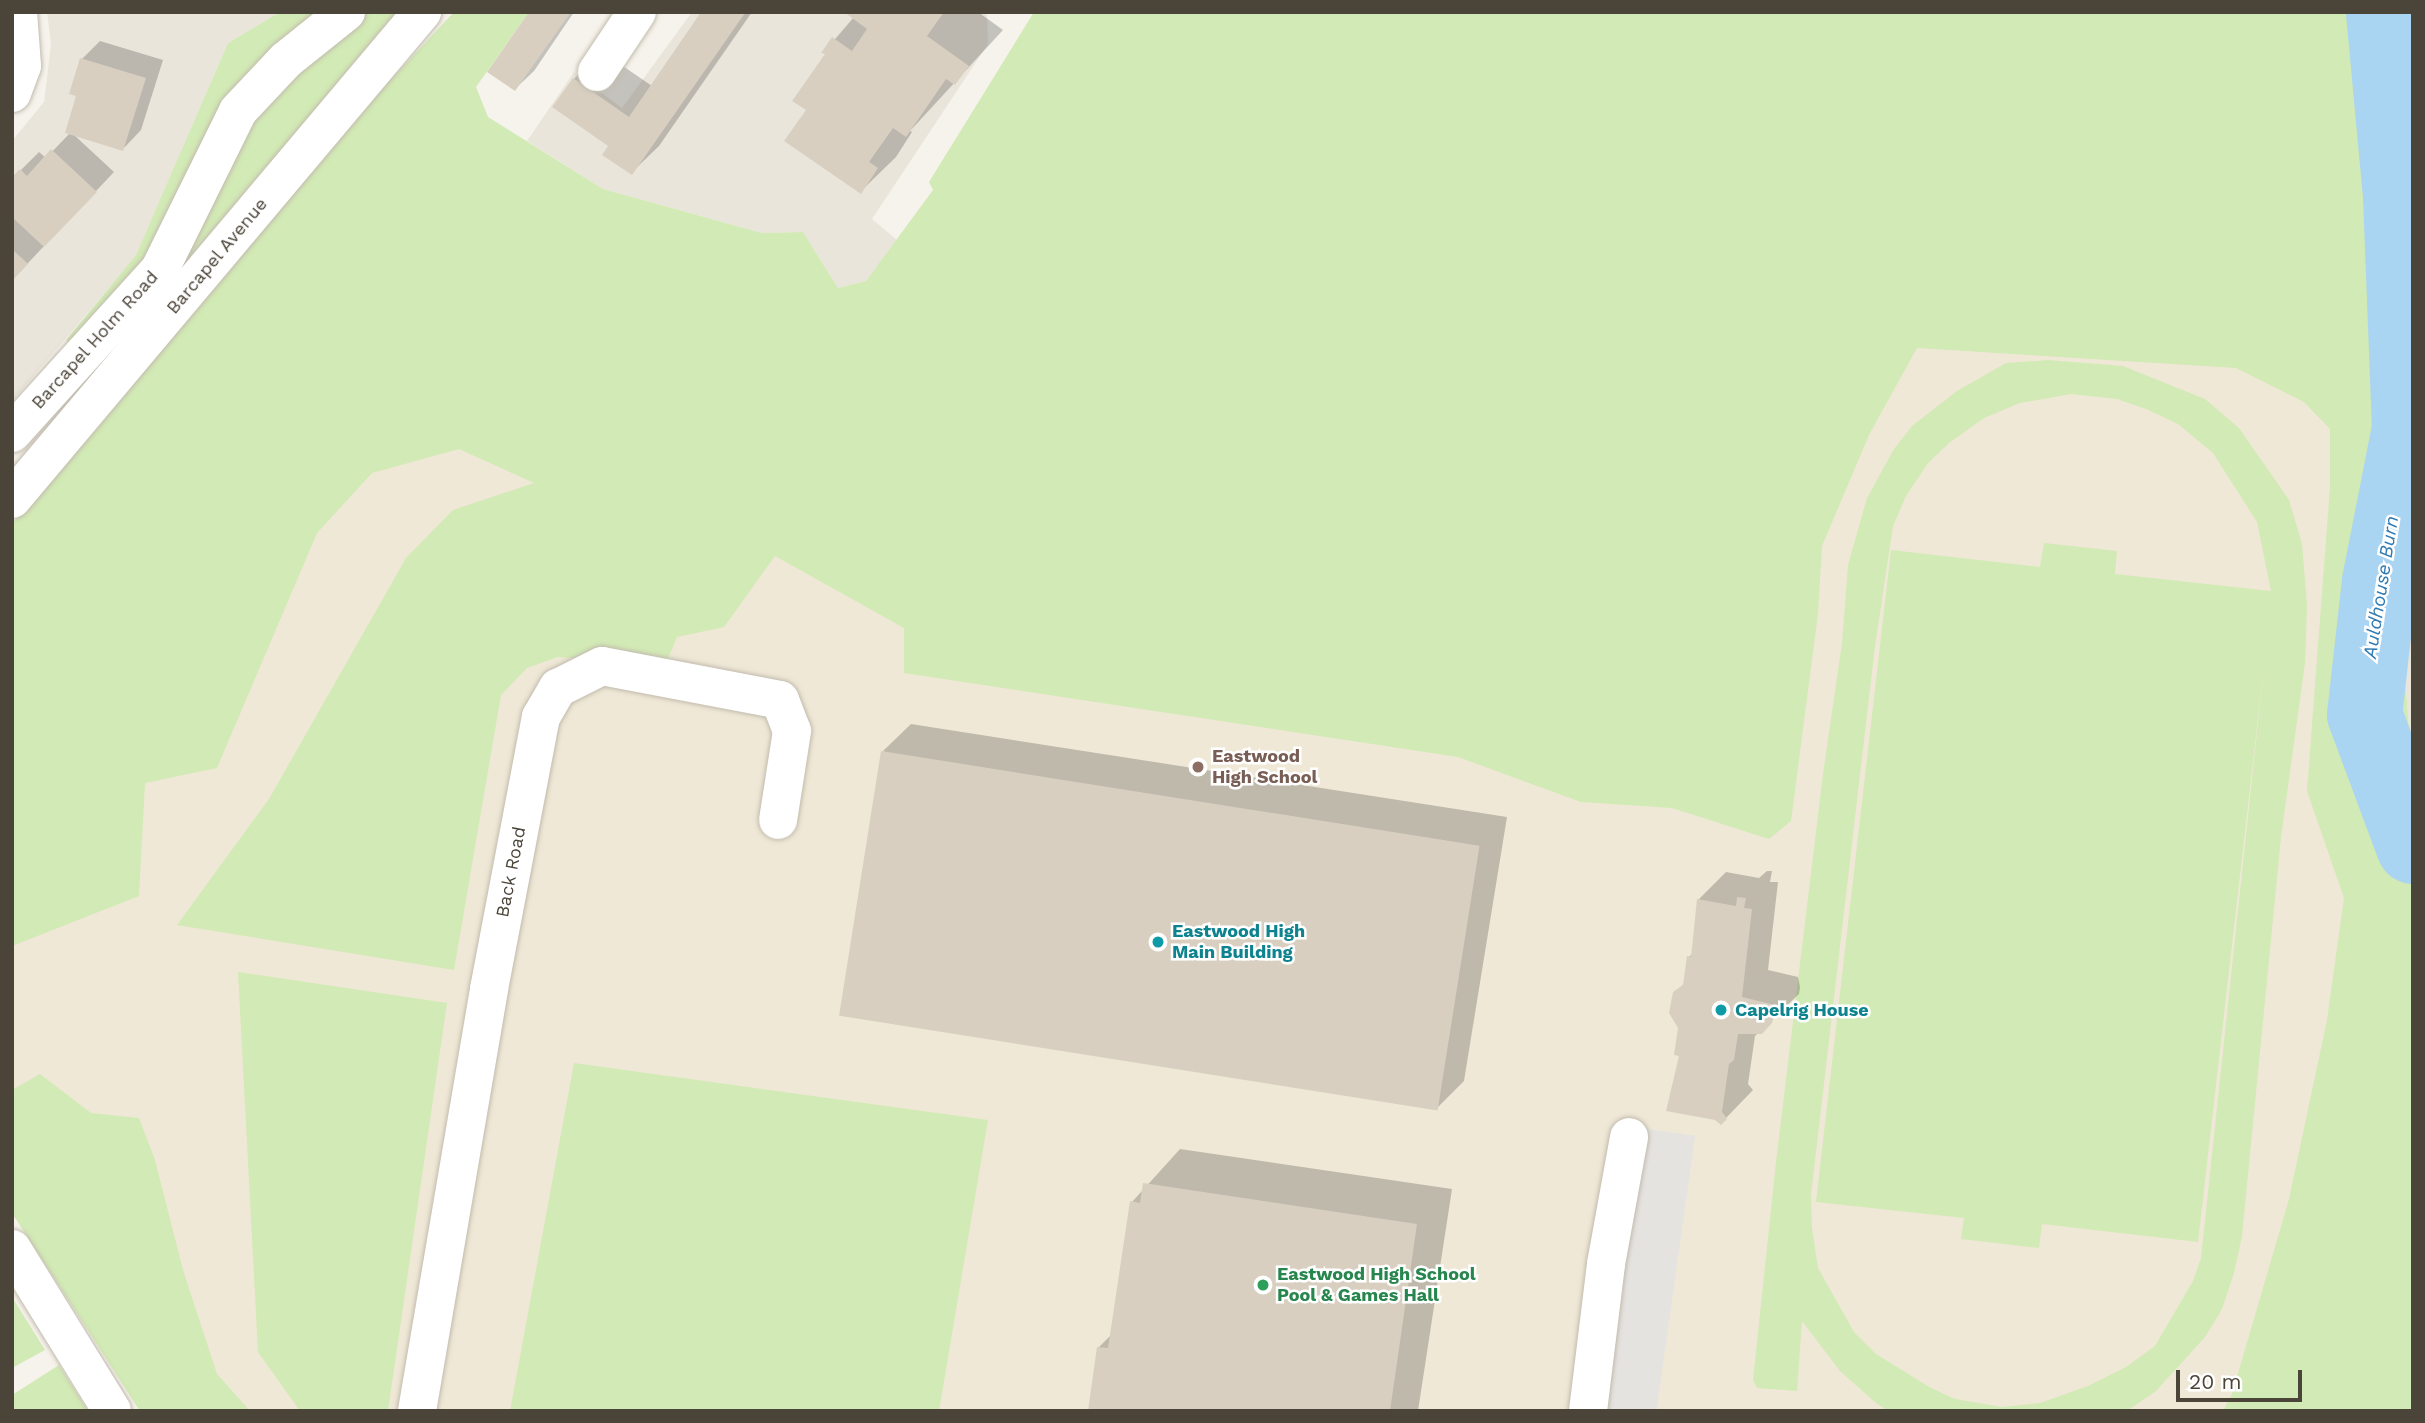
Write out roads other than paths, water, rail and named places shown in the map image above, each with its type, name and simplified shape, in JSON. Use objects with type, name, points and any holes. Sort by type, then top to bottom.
[{"type":"street","points":[[12,93],[22,66],[18,12]]},
{"type":"street","name":"Barcapel Holm Road","points":[[12,433],[160,269],[238,111],[286,60],[346,12]]},
{"type":"street","name":"Barcapel Avenue","points":[[12,499],[422,12]]},
{"type":"street","points":[[597,72],[637,12]]},
{"type":"street","name":"Back Road","points":[[417,1411],[489,989],[541,717],[558,688],[602,666],[780,700],[792,731],[778,820]]},
{"type":"street","points":[[1588,1411],[1606,1265],[1629,1136]]},
{"type":"street","points":[[12,1249],[112,1411]]},
{"type":"waterway","name":"Auldhouse Burn","points":[[2383,12],[2400,195],[2409,428],[2379,581],[2364,714],[2413,846]]},
{"type":"waterway","points":[[2402,821],[2413,823]]},
{"type":"place","name":"Eastwood High School","points":[[1198,767]]},
{"type":"place","name":"Eastwood High Main Building","points":[[1158,942]]},
{"type":"place","name":"Capelrig House","points":[[1721,1010]]},
{"type":"place","name":"Eastwood High School Pool & Games Hall","points":[[1263,1285]]}]
